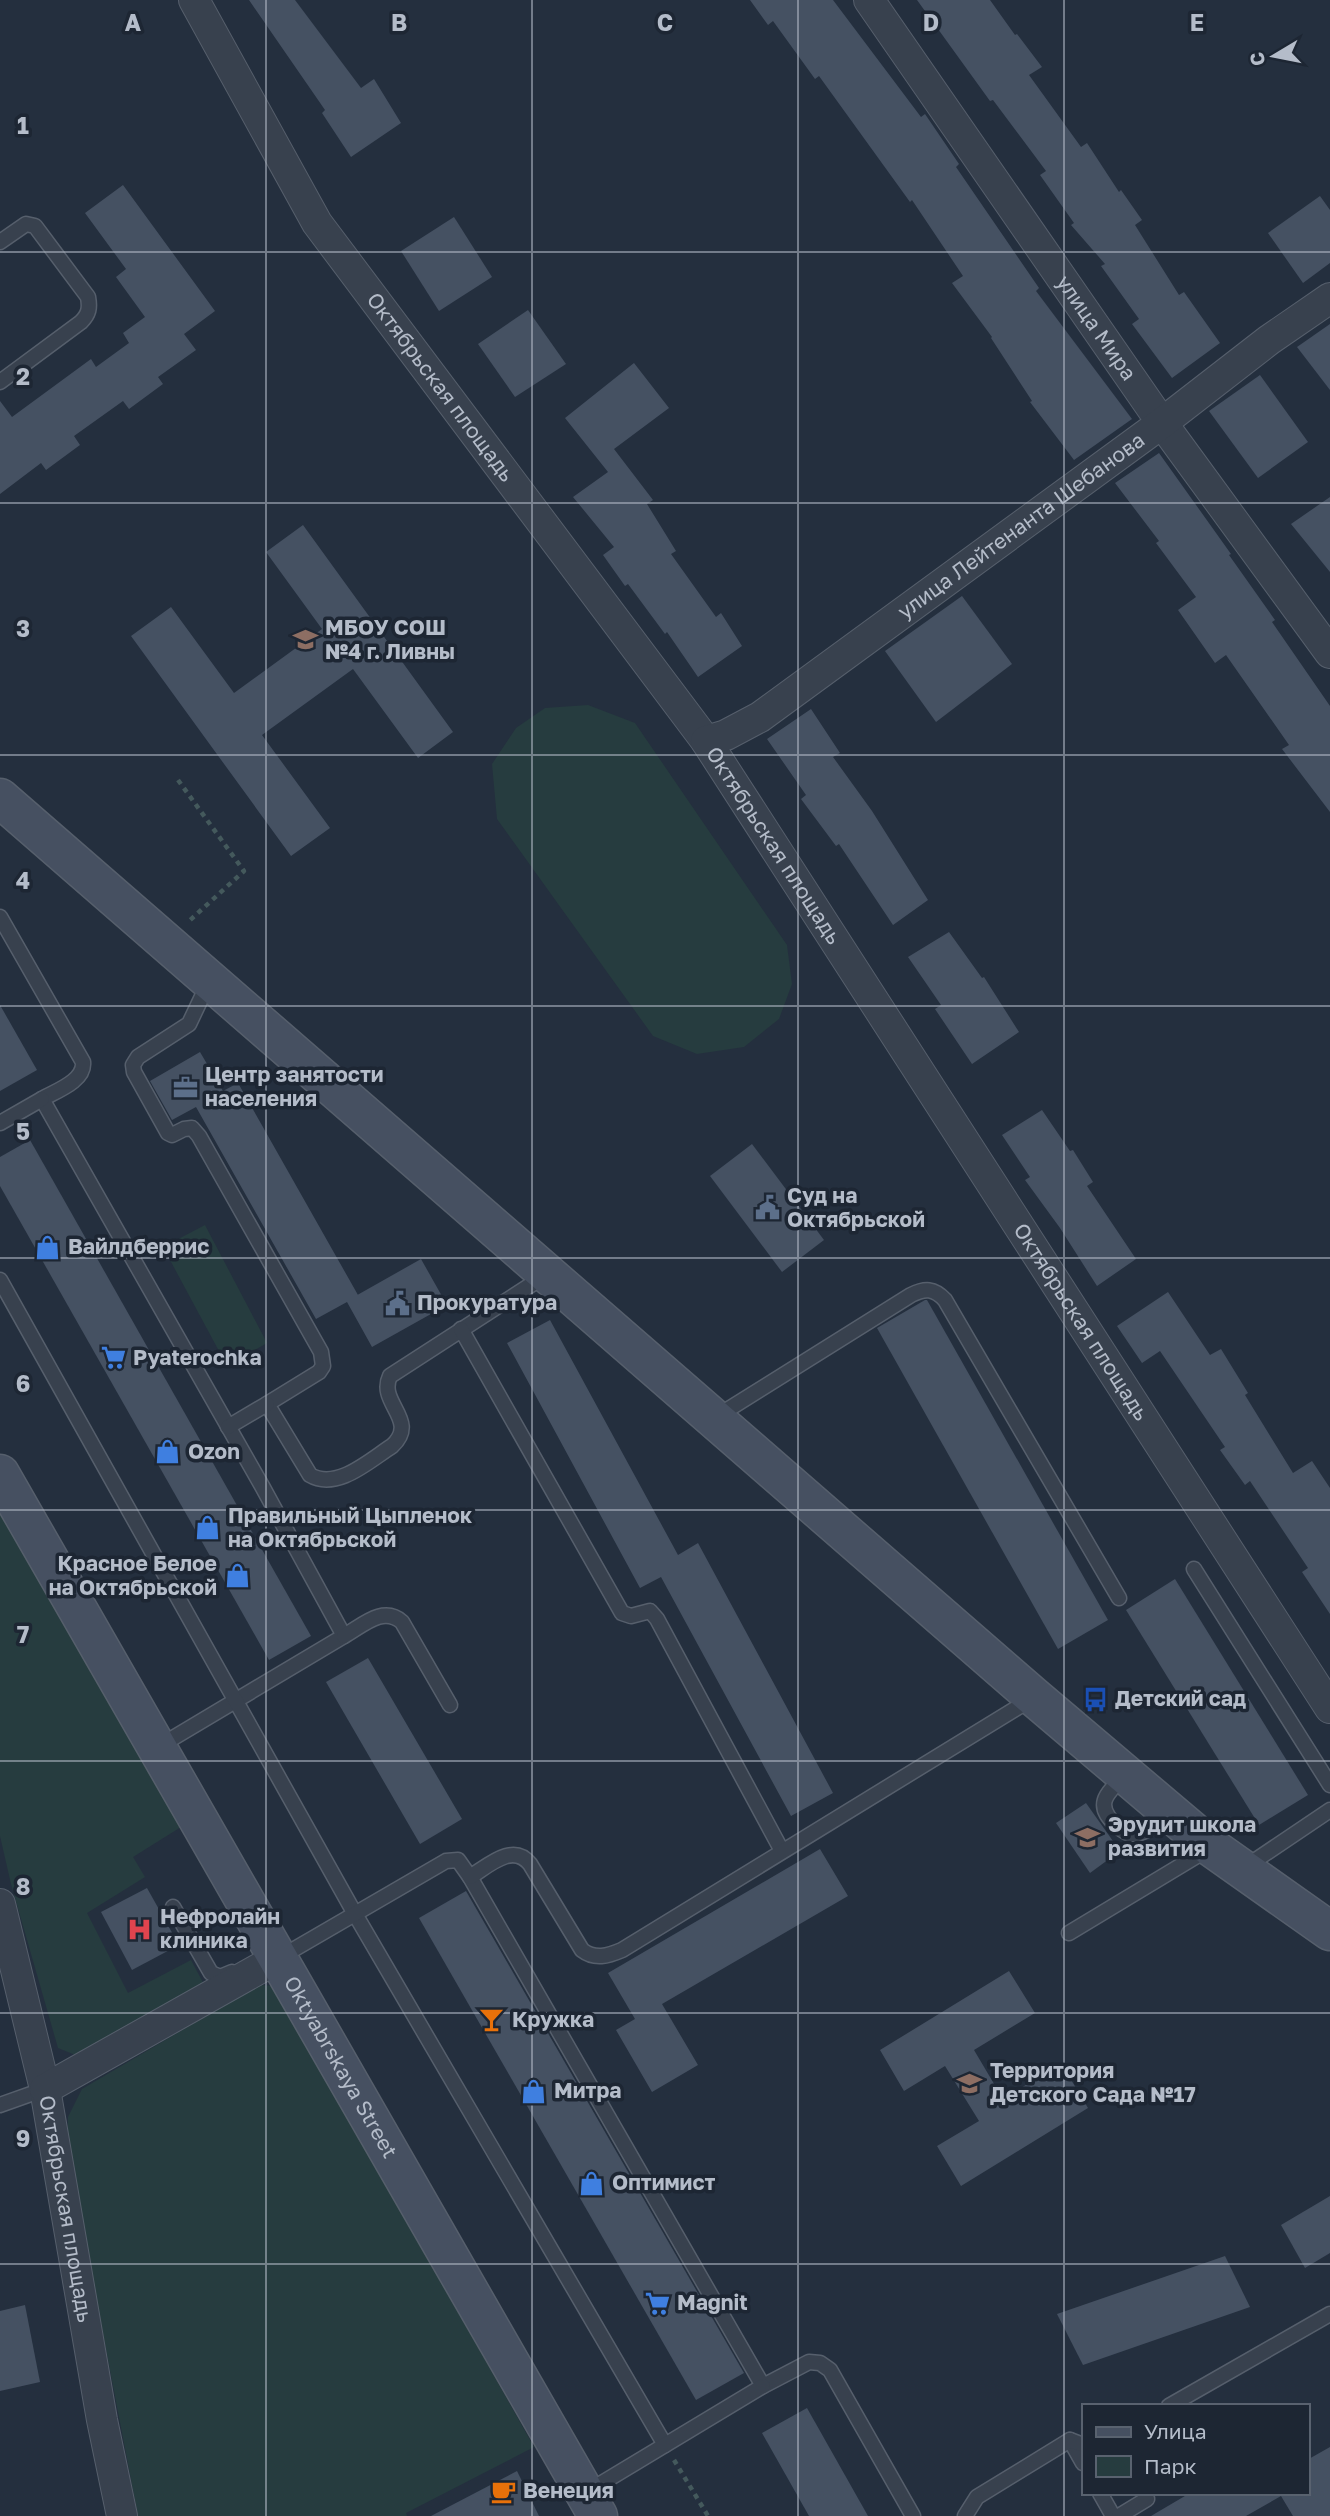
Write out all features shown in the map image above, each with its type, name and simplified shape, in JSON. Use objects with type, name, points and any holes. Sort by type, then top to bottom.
[{"type":"street","name":"Октябрьская площадь","points":[[194,0],[317,223],[706,741],[1330,1708]]},
{"type":"street","name":"улица Мира","points":[[869,0],[1161,423],[1330,653]]},
{"type":"street","name":"улица Лейтенанта Шебанова","points":[[706,741],[726,735],[760,716],[1161,423],[1269,340],[1330,298]]},
{"type":"street","points":[[0,798],[712,1420],[1125,1775],[1212,1847],[1323,1919]]},
{"type":"street","name":"Oktyabrskaya Street","points":[[0,1474],[591,2505]]},
{"type":"street","name":"Октябрьская площадь","points":[[0,1904],[45,2089],[102,2420],[122,2516]]},
{"type":"street","points":[[45,2089],[275,1954]]},
{"type":"lane","points":[[0,242],[26,224],[35,226],[89,297],[90,304],[81,322],[0,382]]},
{"type":"lane","points":[[0,917],[83,1062],[84,1069],[77,1078],[0,1123]]},
{"type":"lane","points":[[210,981],[189,1024],[138,1058],[133,1067],[168,1133],[172,1135],[192,1128],[199,1136],[321,1352],[323,1366],[319,1372],[228,1427]]},
{"type":"lane","points":[[42,1099],[344,1636]]},
{"type":"lane","points":[[267,1404],[310,1475],[327,1480],[343,1476],[398,1440],[402,1425],[387,1394],[390,1376],[547,1274]]},
{"type":"lane","points":[[0,1280],[355,1914],[665,2445]]},
{"type":"lane","points":[[712,1420],[911,1295],[920,1290],[931,1290],[945,1300],[1119,1598]]},
{"type":"lane","points":[[461,1328],[622,1613],[631,1616],[650,1611],[657,1619],[782,1851]]},
{"type":"lane","points":[[1195,1569],[1330,1785]]},
{"type":"lane","points":[[156,1748],[344,1636],[387,1614],[402,1622],[450,1706]]},
{"type":"lane","points":[[470,1877],[504,1857],[512,1854],[522,1856],[530,1864],[578,1945],[587,1954],[603,1956],[622,1950],[1034,1697]]},
{"type":"lane","points":[[1243,1869],[1330,1810]]},
{"type":"lane","points":[[1069,1933],[1212,1847]]},
{"type":"lane","points":[[173,1907],[208,1969],[215,1976],[225,1976],[355,1914],[451,1859],[462,1863],[763,2386]]},
{"type":"lane","points":[[0,2105],[45,2089]]},
{"type":"lane","points":[[1173,2404],[1330,2314]]},
{"type":"lane","points":[[591,2505],[665,2445],[763,2386],[809,2362],[820,2363],[830,2370],[913,2516]]},
{"type":"lane","points":[[965,2516],[977,2497],[1077,2443]]},
{"type":"lane","points":[[1101,2495],[1113,2516]]},
{"type":"lane","points":[[1119,2516],[1147,2499]]},
{"type":"path","points":[[166,942],[244,871],[178,780]]},
{"type":"path","points":[[665,2445],[708,2516]]},
{"type":"green space","points":[[588,705],[635,723],[787,945],[792,984],[779,1019],[744,1047],[697,1054],[653,1036],[497,819],[492,764],[516,728],[545,708]]},
{"type":"green space","points":[[205,1225],[267,1343],[227,1366],[163,1247]]},
{"type":"green space","points":[[0,1512],[181,1827],[133,1857],[145,1877],[87,1913],[128,1993],[191,1960],[206,1988],[78,2056],[58,2048],[0,1836]]},
{"type":"green space","points":[[259,1985],[275,1986],[534,2447],[406,2513],[407,2516],[138,2516],[67,2146],[68,2117],[82,2089]]},
{"type":"building","points":[[249,0],[295,0],[361,88],[374,79],[401,123],[351,157],[322,113],[325,110]]},
{"type":"building","points":[[750,0],[833,0],[921,117],[925,114],[959,164],[956,167],[1039,288],[1036,291],[1132,419],[1074,460],[1030,402],[1032,401],[992,337],[952,283],[963,276],[912,200],[910,202],[819,76],[815,79],[773,21],[768,25]]},
{"type":"building","points":[[917,0],[990,0],[1042,67],[1029,75],[1081,147],[1087,143],[1119,192],[1121,190],[1142,220],[1135,225],[1179,295],[1184,292],[1220,343],[1172,378],[1132,324],[1139,319],[1101,266],[1105,264],[1071,225],[1074,223],[1040,175],[1046,171],[993,100],[990,101]]},
{"type":"building","points":[[123,185],[215,311],[184,334],[196,350],[158,377],[163,384],[129,409],[123,401],[74,436],[80,445],[46,470],[41,463],[0,494],[0,401],[12,417],[91,359],[96,367],[129,343],[123,333],[145,317],[116,277],[126,269],[85,213]]},
{"type":"building","points":[[1320,196],[1330,210],[1330,263],[1303,283],[1268,233]]},
{"type":"building","points":[[454,217],[492,277],[439,311],[401,251]]},
{"type":"building","points":[[528,310],[566,364],[515,397],[478,344]]},
{"type":"building","points":[[1330,324],[1330,390],[1297,347]]},
{"type":"building","points":[[634,363],[669,408],[614,449],[653,500],[647,504],[676,551],[671,554],[716,617],[721,613],[742,646],[698,677],[667,632],[665,634],[628,584],[625,586],[603,555],[614,547],[573,497],[608,472],[565,418]]},
{"type":"building","points":[[1260,375],[1308,442],[1258,478],[1209,411]]},
{"type":"building","points":[[1159,453],[1231,554],[1229,555],[1275,620],[1272,622],[1330,706],[1330,812],[1282,749],[1289,745],[1226,655],[1215,663],[1178,610],[1196,597],[1156,543],[1159,541],[1115,483]]},
{"type":"building","points":[[1330,497],[1330,572],[1291,524]]},
{"type":"building","points":[[303,525],[453,732],[418,758],[353,669],[262,735],[330,828],[291,856],[131,636],[171,607],[234,693],[322,629],[266,552]]},
{"type":"building","points":[[962,596],[1012,664],[936,722],[885,651]]},
{"type":"building","points":[[811,709],[840,753],[833,757],[872,811],[928,900],[893,925],[839,844],[836,846],[801,799],[806,795],[767,739]]},
{"type":"building","points":[[949,932],[982,978],[984,977],[1019,1032],[972,1064],[935,1009],[941,1005],[908,957]]},
{"type":"building","points":[[0,1005],[37,1070],[0,1091]]},
{"type":"building","points":[[200,1052],[223,1091],[238,1083],[358,1295],[421,1259],[447,1305],[372,1347],[347,1302],[316,1319],[196,1107],[172,1120],[150,1081]]},
{"type":"building","points":[[1042,1110],[1070,1151],[1073,1150],[1093,1182],[1087,1186],[1136,1259],[1097,1286],[1025,1180],[1030,1177],[1002,1135]]},
{"type":"building","points":[[30,1140],[311,1636],[269,1660],[0,1186],[0,1157]]},
{"type":"building","name":"Суд на Октябрьской","points":[[752,1144],[824,1240],[782,1272],[710,1176]]},
{"type":"building","points":[[1168,1292],[1210,1355],[1221,1349],[1248,1393],[1245,1395],[1293,1473],[1312,1461],[1330,1488],[1330,1614],[1302,1572],[1308,1568],[1250,1481],[1245,1485],[1220,1450],[1225,1447],[1160,1351],[1142,1363],[1117,1326]]},
{"type":"building","points":[[925,1300],[1108,1620],[1058,1649],[877,1328]]},
{"type":"building","points":[[550,1320],[678,1555],[698,1543],[833,1793],[791,1816],[661,1577],[640,1588],[507,1343]]},
{"type":"building","points":[[1175,1579],[1308,1795],[1259,1825],[1126,1610]]},
{"type":"building","points":[[368,1658],[462,1819],[420,1844],[326,1682]]},
{"type":"building","name":"Эрудит школа развития","points":[[1086,1803],[1120,1851],[1090,1873],[1056,1823]]},
{"type":"building","points":[[820,1849],[848,1896],[662,2004],[698,2065],[652,2092],[616,2030],[635,2019],[608,1973]]},
{"type":"building","name":"Нефролайн клиника","points":[[147,1888],[179,1945],[132,1970],[101,1912]]},
{"type":"building","points":[[466,1891],[744,2373],[696,2400],[419,1918]]},
{"type":"building","points":[[1009,1971],[1035,2013],[974,2050],[1003,2099],[1061,2063],[1088,2108],[961,2186],[937,2146],[979,2121],[945,2066],[904,2091],[880,2050]]},
{"type":"building","points":[[1330,2196],[1330,2253],[1305,2268],[1281,2225]]},
{"type":"building","points":[[1225,2256],[1250,2307],[1083,2365],[1057,2314]]},
{"type":"building","points":[[25,2305],[40,2382],[0,2391],[0,2311]]},
{"type":"building","points":[[807,2408],[868,2516],[809,2516],[762,2433]]},
{"type":"building","points":[[1330,2447],[1330,2516],[1293,2516],[1281,2496],[1246,2516],[1151,2516],[1187,2495],[1309,2495],[1309,2459]]},
{"type":"building","name":"Венеция","points":[[517,2471],[539,2516],[431,2516]]},
{"type":"place","name":"МБОУ СОШ №4 г. Ливны","points":[[305,640]]},
{"type":"place","name":"Центр занятости населения","points":[[185,1087]]},
{"type":"place","name":"Суд на Октябрьской","points":[[767,1208]]},
{"type":"place","name":"Вайлдберрис","points":[[48,1247]]},
{"type":"place","name":"Прокуратура","points":[[397,1303]]},
{"type":"place","name":"Pyaterochka","points":[[113,1358]]},
{"type":"place","name":"Ozon","points":[[168,1452]]},
{"type":"place","name":"Правильный Цыпленок на Октябрьской","points":[[208,1528]]},
{"type":"place","name":"Красное Белое на Октябрьской","points":[[237,1576]]},
{"type":"place","name":"Детский сад","points":[[1095,1699]]},
{"type":"place","name":"Эрудит школа развития","points":[[1088,1837]]},
{"type":"place","name":"Нефролайн клиника","points":[[140,1929]]},
{"type":"place","name":"Кружка","points":[[492,2020]]},
{"type":"place","name":"Территория Детского Сада №17","points":[[970,2083]]},
{"type":"place","name":"Митра","points":[[534,2091]]},
{"type":"place","name":"Оптимист","points":[[592,2183]]},
{"type":"place","name":"Magnit","points":[[657,2303]]},
{"type":"place","name":"Венеция","points":[[503,2491]]}]
